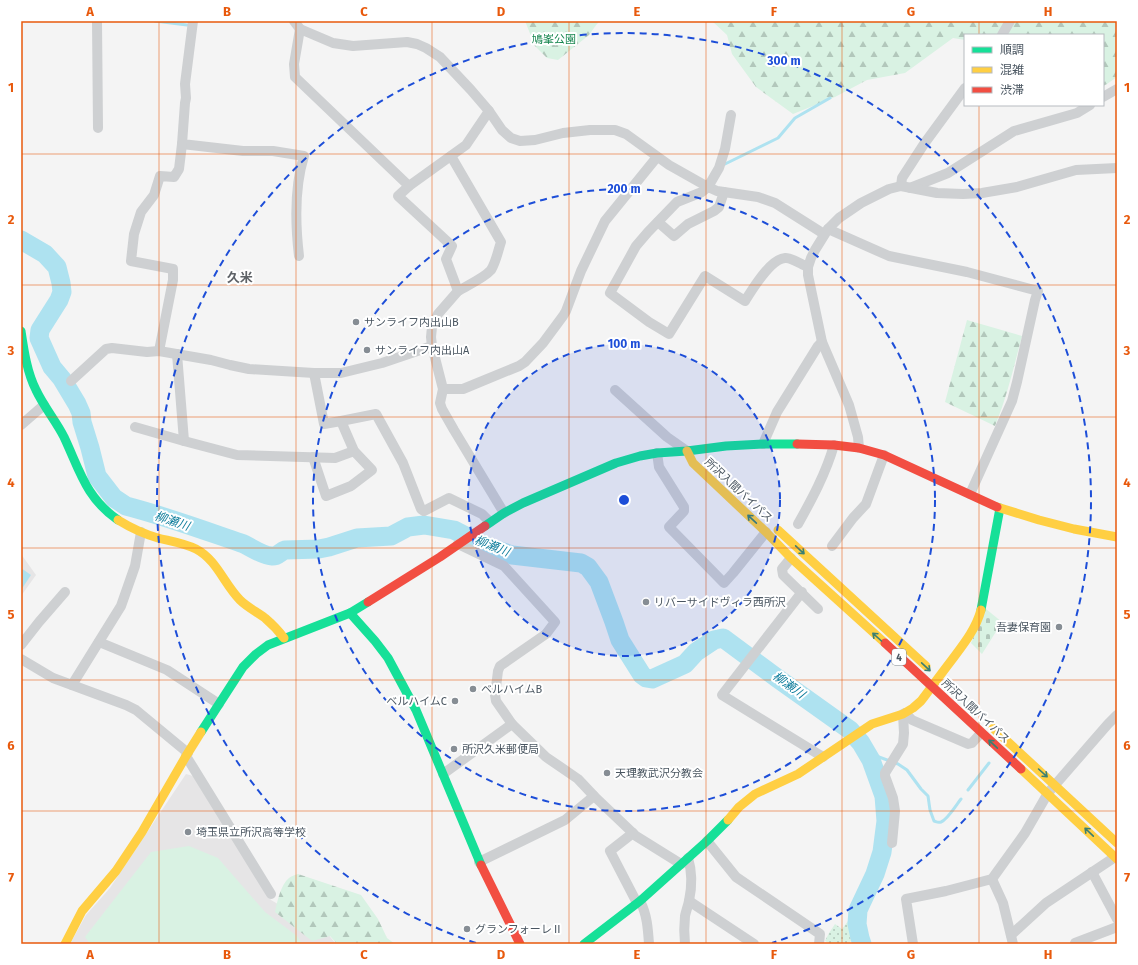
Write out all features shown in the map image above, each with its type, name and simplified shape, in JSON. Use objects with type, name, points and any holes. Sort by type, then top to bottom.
[{"type":"street","points":[[96,21],[98,128]]},
{"type":"street","points":[[159,351],[173,280],[173,268],[131,261],[134,234],[141,212],[154,195],[160,176],[174,177],[179,169],[186,98],[185,84],[193,21]]},
{"type":"street","points":[[294,21],[300,30],[333,43],[353,46],[407,42],[426,48],[440,58],[471,90],[489,111],[502,130],[511,138],[520,141],[535,140],[562,133],[590,130],[615,130],[626,134],[669,165],[717,191],[758,197],[775,203],[826,232],[890,256],[967,272],[1038,290],[1012,401],[970,494]]},
{"type":"street","points":[[1003,34],[1010,21]]},
{"type":"street","points":[[300,30],[294,64],[295,77],[409,186]]},
{"type":"street","points":[[905,187],[902,178],[924,144],[964,89]]},
{"type":"street","points":[[1104,96],[1117,89]]},
{"type":"street","points":[[859,448],[858,438],[849,405],[822,342],[818,329],[808,275],[808,267],[815,250],[826,232],[839,218],[861,203],[889,189],[905,187],[948,172],[1014,131],[1076,113],[1088,106]]},
{"type":"street","points":[[458,291],[446,259],[452,246],[398,196],[409,186],[466,146],[489,111]]},
{"type":"street","points":[[731,115],[719,168],[708,186],[702,192],[677,202],[636,246],[610,293],[649,322],[669,334],[705,276],[745,301],[765,270],[780,259],[789,258],[808,267]]},
{"type":"street","points":[[182,144],[243,151],[273,151],[304,156],[296,195],[299,256]]},
{"type":"street","points":[[451,156],[501,242],[495,262],[491,269],[486,274],[458,291],[438,314],[434,321],[431,337],[443,389],[440,403],[442,409],[504,513]]},
{"type":"street","points":[[443,389],[463,390],[519,366],[525,362],[543,343],[566,311],[581,271],[605,221],[657,157]]},
{"type":"street","points":[[905,187],[937,193],[982,193],[1016,187],[1076,170],[1117,168]]},
{"type":"street","points":[[658,222],[674,236],[688,224],[719,207],[724,192]]},
{"type":"street","points":[[21,331],[32,381],[44,405],[65,438],[85,486],[94,498],[115,518],[141,532],[189,546],[202,553],[209,559],[233,592],[252,609],[267,619],[278,629],[284,638]]},
{"type":"street","points":[[763,444],[777,412],[818,346],[822,342]]},
{"type":"street","points":[[71,381],[106,349],[112,348],[147,352],[159,351],[211,360],[230,366],[249,369],[341,373],[382,363],[432,346]]},
{"type":"street","points":[[177,354],[184,441]]},
{"type":"street","points":[[314,373],[324,424],[376,414],[403,463],[421,509],[424,512],[449,498],[482,514],[490,522]]},
{"type":"street","points":[[615,390],[667,437],[686,451]]},
{"type":"street","points":[[21,425],[44,405]]},
{"type":"street","points":[[313,457],[326,496],[351,486],[372,470],[354,451],[341,421]]},
{"type":"street","points":[[135,427],[237,455],[335,458],[354,451]]},
{"type":"street","points":[[65,944],[82,911],[116,871],[138,839],[187,755],[248,660],[261,650],[284,638],[350,613],[440,557],[504,513],[523,503],[616,463],[627,459],[657,453],[726,446],[763,444],[859,448],[884,455],[1000,508],[1074,529],[1117,537]]},
{"type":"street","points":[[798,524],[813,497],[831,458],[834,446]]},
{"type":"street","name":"所沢入間バイパス","points":[[686,451],[704,461]]},
{"type":"street","name":"所沢入間バイパス","points":[[686,451],[693,463],[770,529],[947,686]]},
{"type":"street","points":[[657,453],[659,467],[684,507],[684,511],[669,527],[724,583],[770,529]]},
{"type":"street","points":[[832,546],[853,518],[866,504],[884,455]]},
{"type":"street","points":[[584,944],[638,902],[708,841],[739,807],[751,797],[770,786],[798,774],[866,727],[904,714],[921,701],[965,642],[979,617],[1000,508]]},
{"type":"street","name":"所沢入間バイパス","points":[[770,529],[791,558],[1048,793],[1116,858]]},
{"type":"street","points":[[72,684],[121,606],[135,566],[141,532]]},
{"type":"street","points":[[460,543],[504,566],[555,622],[546,634],[500,666],[495,695],[496,701],[512,724],[546,756],[578,779],[636,836],[685,861],[691,866],[689,901],[685,916],[685,944]]},
{"type":"street","points":[[791,558],[782,569],[782,575],[802,592],[818,609]]},
{"type":"street","points":[[21,645],[65,592]]},
{"type":"street","points":[[802,592],[722,695],[823,757]]},
{"type":"street","points":[[350,613],[375,640],[388,658],[416,710],[479,862],[520,944]]},
{"type":"street","points":[[99,642],[167,670],[219,704]]},
{"type":"street","points":[[21,659],[53,678],[72,684],[136,710],[187,755],[271,894]]},
{"type":"street","points":[[904,714],[912,720],[968,744],[972,743],[981,733]]},
{"type":"street","points":[[892,843],[895,811],[893,798],[885,773],[891,761],[903,744],[904,714]]},
{"type":"street","points":[[913,944],[906,899],[951,890],[992,879],[1022,838],[1048,793],[1117,715]]},
{"type":"street","points":[[443,774],[512,724]]},
{"type":"street","name":"所沢入間バイパス","points":[[988,724],[1055,784],[1117,843]]},
{"type":"street","points":[[479,862],[565,820],[594,796]]},
{"type":"street","points":[[633,833],[610,851],[638,902],[643,908],[649,944]]},
{"type":"street","points":[[708,841],[736,877],[820,934],[819,944]]},
{"type":"street","points":[[1012,939],[1046,903],[1092,872],[1116,858]]},
{"type":"street","points":[[1092,872],[1117,918]]},
{"type":"street","points":[[992,879],[1003,903],[1012,939]]},
{"type":"street","points":[[689,901],[754,944]]},
{"type":"street","points":[[1075,943],[1117,927]]},
{"type":"shaded area","points":[[21,554],[36,575],[21,596]]},
{"type":"shaded area","name":"埼玉県立所沢高等学校","points":[[186,774],[193,776],[271,900],[327,933],[336,944],[70,944],[86,915],[110,888]]},
{"type":"green space","name":"鳩峯公園","points":[[525,21],[599,21],[589,35],[558,60],[547,58],[535,46]]},
{"type":"green space","points":[[712,21],[1117,21],[1117,77],[1104,86],[1104,34],[964,34],[964,40],[953,38],[905,73],[867,80],[835,97],[793,114],[756,87],[732,54],[727,35]]},
{"type":"green space","points":[[967,320],[1022,336],[1007,393],[995,426],[945,402]]},
{"type":"green space","points":[[986,609],[1002,622],[982,654],[971,643]]},
{"type":"green space","name":"埼玉県立所沢高等学校","points":[[189,846],[218,858],[265,912],[297,936],[302,944],[90,944],[85,937],[151,852]]},
{"type":"green space","points":[[298,874],[361,895],[378,919],[387,938],[395,944],[337,944],[330,936],[312,941],[275,912],[284,884],[290,877]]},
{"type":"green space","points":[[848,921],[851,941],[849,944],[831,944],[825,941],[835,924],[842,929]]},
{"type":"water","points":[[21,568],[31,575],[21,590]]},
{"type":"waterway","points":[[155,21],[187,25]]},
{"type":"waterway","points":[[723,165],[778,138],[795,118],[830,98]]},
{"type":"waterway","name":"柳瀬川","points":[[21,240],[45,254],[57,267],[62,292],[59,300],[40,330],[39,338],[52,367],[62,379],[81,413],[82,422],[97,476],[114,498],[126,506],[241,543],[268,556],[276,556],[285,550],[319,549],[329,547],[357,538],[391,536],[408,527],[424,525],[454,530],[485,546],[512,555],[581,563],[588,567],[599,582],[620,640],[642,675],[646,678],[652,679],[685,664],[696,652],[714,640],[723,638],[850,730],[861,743],[871,760],[884,796],[886,821],[882,852],[875,874],[858,910],[857,924],[862,944]]},
{"type":"waterway","points":[[868,753],[898,764],[907,770],[928,796],[930,810],[934,821],[941,822],[944,820],[961,799]]},
{"type":"waterway","points":[[968,790],[989,763]]},
{"type":"traffic: fast","points":[[21,331],[28,369],[39,396],[61,431],[91,493],[98,503],[118,520]]},
{"type":"traffic: fast","points":[[485,526],[504,513],[523,503],[616,463],[640,456],[726,446],[797,444]]},
{"type":"traffic: fast","points":[[981,610],[1000,508]]},
{"type":"traffic: fast","points":[[201,732],[243,667],[256,654],[268,645],[350,613],[368,602]]},
{"type":"traffic: fast","points":[[350,613],[388,658],[416,710],[481,865]]},
{"type":"traffic: fast","points":[[584,944],[640,901],[707,841],[728,820]]},
{"type":"traffic: slow","points":[[687,451],[693,463],[766,532],[791,558],[885,643]]},
{"type":"traffic: slow","points":[[997,507],[1074,529],[1117,537]]},
{"type":"traffic: slow","points":[[118,520],[143,533],[187,545],[196,549],[209,559],[215,566],[234,594],[265,618],[284,638]]},
{"type":"traffic: slow","points":[[778,530],[926,666]]},
{"type":"traffic: slow","points":[[728,820],[739,807],[755,794],[798,774],[872,724],[903,714],[913,708],[921,701],[964,643],[976,624],[981,610]]},
{"type":"traffic: slow","points":[[993,728],[1117,843]]},
{"type":"traffic: slow","points":[[65,944],[82,911],[116,871],[142,832],[201,732]]},
{"type":"traffic: slow","points":[[1021,769],[1117,859]]},
{"type":"traffic: jam","points":[[797,444],[834,445],[859,448],[884,455],[997,507]]},
{"type":"traffic: jam","points":[[368,602],[440,557],[485,526]]},
{"type":"traffic: jam","points":[[885,643],[1021,769]]},
{"type":"traffic: jam","points":[[481,865],[520,944]]},
{"type":"place","name":"サンライフ内出山B","points":[[356,322]]},
{"type":"place","name":"サンライフ内出山A","points":[[367,350]]},
{"type":"place","name":"リバーサイドヴィラ西所沢","points":[[646,602]]},
{"type":"place","name":"吾妻保育園","points":[[1059,627]]},
{"type":"place","name":"ベルハイムB","points":[[473,689]]},
{"type":"place","name":"ベルハイムC","points":[[455,701]]},
{"type":"place","name":"所沢久米郵便局","points":[[454,749]]},
{"type":"place","name":"天理教武沢分教会","points":[[607,773]]},
{"type":"place","name":"埼玉県立所沢高等学校","points":[[188,832]]},
{"type":"place","name":"グランフォーレⅡ","points":[[467,929]]},
{"type":"district","name":"久米","points":[[240,277]]}]
